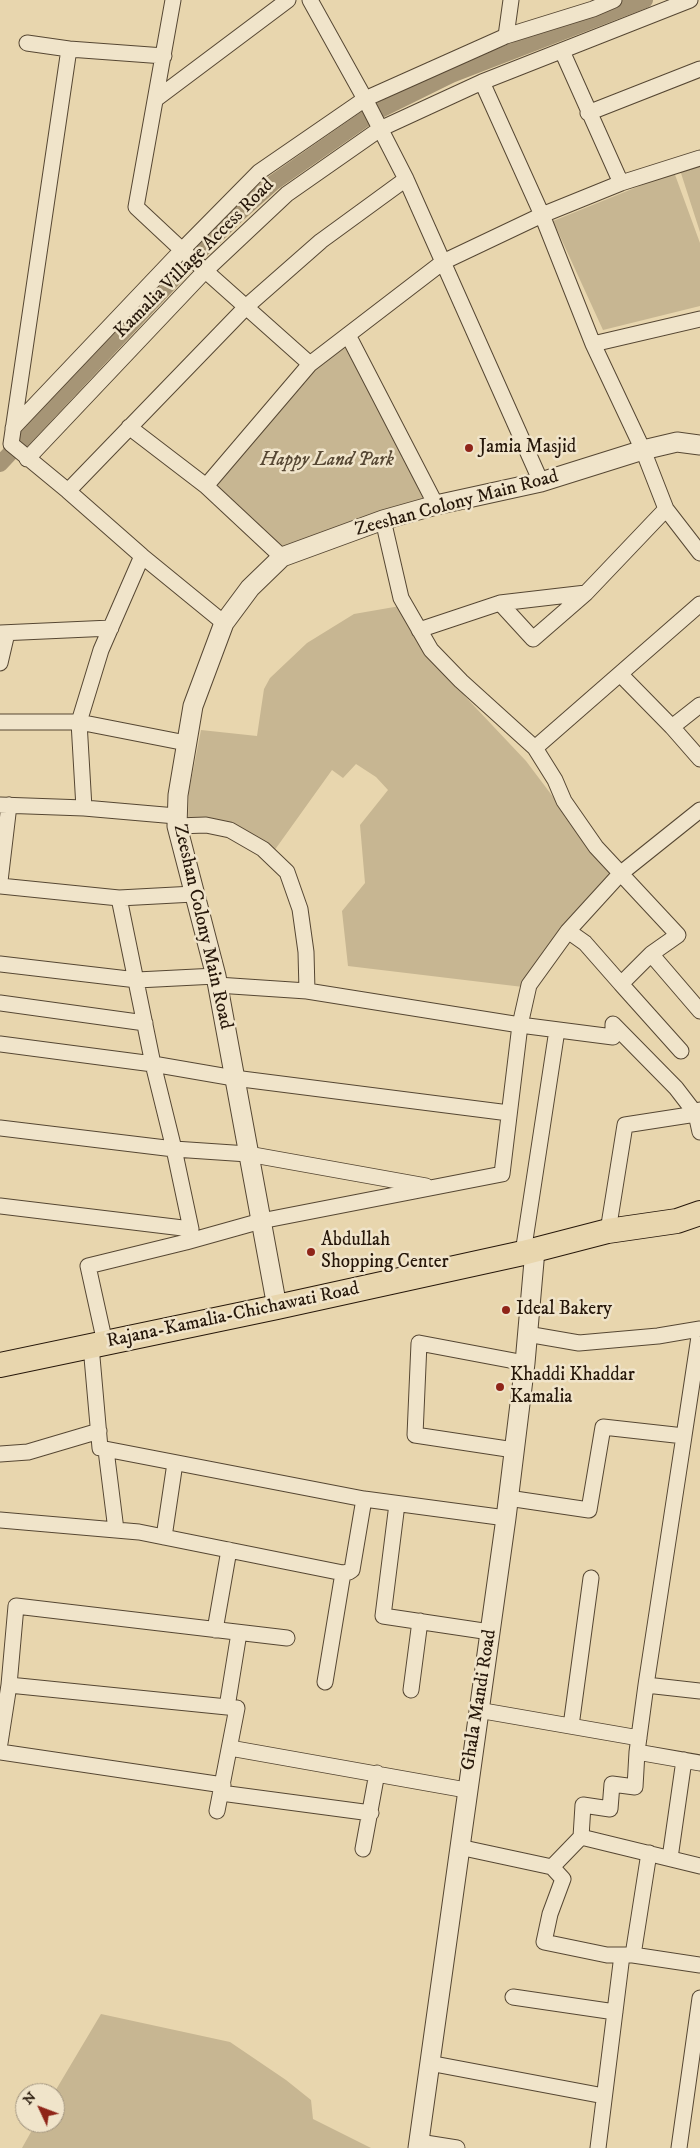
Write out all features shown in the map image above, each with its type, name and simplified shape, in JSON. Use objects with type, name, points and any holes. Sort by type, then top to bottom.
[{"type":"main road","name":"Rajana-Kamalia-Chichawati Road","points":[[0,1364],[277,1307],[529,1252],[608,1232],[677,1222],[700,1213]]},
{"type":"street","points":[[173,0],[136,207],[204,272],[247,306],[310,364]]},
{"type":"street","points":[[156,99],[288,0]]},
{"type":"street","points":[[310,0],[365,99],[406,179],[541,482]]},
{"type":"street","points":[[506,36],[511,0]]},
{"type":"street","points":[[13,428],[259,172],[365,99],[506,36],[594,4],[614,0]]},
{"type":"street","name":"Kamalia Village Access Road","points":[[24,457],[204,272],[288,194],[380,129],[482,82],[690,0]]},
{"type":"street","points":[[27,43],[69,49],[164,56]]},
{"type":"street","points":[[69,49],[11,444],[24,457],[68,491],[142,556],[224,623]]},
{"type":"street","points":[[562,51],[588,113],[621,183]]},
{"type":"street","points":[[588,113],[700,69]]},
{"type":"street","points":[[482,82],[542,215],[593,344],[643,450],[666,509],[700,553]]},
{"type":"street","points":[[206,486],[310,364],[443,262],[542,215],[621,183],[700,158]]},
{"type":"street","points":[[68,491],[247,306],[321,241],[406,179]]},
{"type":"street","points":[[593,344],[700,319]]},
{"type":"street","points":[[348,335],[436,505]]},
{"type":"street","points":[[129,427],[206,486],[282,558]]},
{"type":"street","points":[[677,442],[700,435]]},
{"type":"street","name":"Zeeshan Colony Main Road","points":[[277,1307],[217,981],[177,821],[186,743],[193,706],[224,623],[250,588],[282,558],[383,520],[436,505],[541,482],[643,450],[677,442],[700,445]]},
{"type":"street","points":[[500,603],[533,638],[586,593],[666,509]]},
{"type":"street","points":[[383,520],[401,598],[431,650],[461,681],[535,748],[555,780],[564,801],[596,847],[678,935],[651,954],[621,984]]},
{"type":"street","points":[[84,808],[78,722],[101,650],[142,556]]},
{"type":"street","points":[[419,630],[500,603],[586,593]]},
{"type":"street","points":[[535,748],[700,604]]},
{"type":"street","points":[[0,663],[3,633],[111,628]]},
{"type":"street","points":[[620,674],[672,727],[700,759]]},
{"type":"street","points":[[672,727],[700,705]]},
{"type":"street","points":[[0,722],[78,722],[186,743]]},
{"type":"street","points":[[0,881],[4,805],[84,808],[230,830],[263,849],[287,872],[300,909],[306,952],[307,991]]},
{"type":"street","points":[[506,1518],[364,1499],[100,1448],[98,1344],[88,1266],[192,1235],[502,1174],[520,1025],[529,985],[568,930],[620,874],[700,810]]},
{"type":"street","points":[[0,886],[119,898],[194,894]]},
{"type":"street","points":[[119,898],[153,1064],[174,1149],[192,1235]]},
{"type":"street","points":[[568,930],[584,943],[681,1051]]},
{"type":"street","points":[[651,954],[700,1011]]},
{"type":"street","points":[[0,964],[136,980],[217,981],[307,991],[520,1025],[613,1036],[614,1024],[698,1112],[700,1132]]},
{"type":"street","points":[[0,1003],[145,1023]]},
{"type":"street","points":[[529,1252],[557,1030]]},
{"type":"street","points":[[0,1044],[153,1064],[234,1078],[509,1113]]},
{"type":"street","points":[[608,1232],[625,1125],[698,1112]]},
{"type":"street","points":[[0,1128],[174,1149],[248,1154],[435,1187]]},
{"type":"street","points":[[0,1206],[192,1235]]},
{"type":"street","name":"Ghala Mandi Road","points":[[418,2145],[466,1790],[506,1518],[525,1363],[529,1252]]},
{"type":"street","points":[[527,1334],[579,1343],[700,1330],[646,1685],[638,1745],[635,1787],[612,1784],[610,1809],[583,1805],[581,1837],[552,1867]]},
{"type":"street","points":[[514,1450],[415,1435],[419,1343],[525,1363]]},
{"type":"street","points":[[508,1498],[589,1510],[603,1427],[684,1436]]},
{"type":"street","points":[[0,1454],[28,1452],[99,1432]]},
{"type":"street","points":[[106,1450],[116,1530]]},
{"type":"street","points":[[164,1537],[175,1463]]},
{"type":"street","points":[[0,1520],[116,1530],[164,1537],[343,1573],[352,1570],[364,1499]]},
{"type":"street","points":[[398,1504],[383,1616],[490,1632]]},
{"type":"street","points":[[215,1630],[229,1550]]},
{"type":"street","points":[[326,1682],[343,1573]]},
{"type":"street","points":[[571,1726],[591,1578]]},
{"type":"street","points":[[0,1743],[9,1685],[16,1606],[288,1638]]},
{"type":"street","points":[[411,1690],[420,1621]]},
{"type":"street","points":[[227,1707],[239,1633]]},
{"type":"street","points":[[9,1685],[237,1708],[217,1811]]},
{"type":"street","points":[[646,1685],[700,1691]]},
{"type":"street","points":[[478,1710],[571,1726],[684,1760],[700,1763]]},
{"type":"street","points":[[230,1748],[466,1790]]},
{"type":"street","points":[[0,1752],[371,1812]]},
{"type":"street","points":[[670,1858],[684,1760]]},
{"type":"street","points":[[363,1849],[377,1773]]},
{"type":"street","points":[[581,1837],[700,1866]]},
{"type":"street","points":[[459,1847],[552,1867],[563,1879],[550,1914],[544,1942],[607,1955],[628,1955],[700,1965]]},
{"type":"street","points":[[598,2148],[615,2012],[648,1853]]},
{"type":"street","points":[[513,1997],[615,2012]]},
{"type":"street","points":[[679,2148],[700,1998]]},
{"type":"street","points":[[429,2063],[604,2096]]},
{"type":"street","points":[[418,2145],[457,2148]]},
{"type":"green space","points":[[700,160],[700,232],[679,167]]},
{"type":"green space","points":[[674,172],[700,243],[700,306],[603,330],[553,221]]},
{"type":"green space","name":"Happy Land Park","points":[[348,335],[436,505],[282,557],[209,488],[310,364]]},
{"type":"green space","points":[[400,606],[425,654],[526,761],[612,875],[523,987],[348,966],[342,911],[365,883],[360,825],[388,790],[376,777],[356,764],[343,778],[332,770],[274,851],[188,819],[189,791],[201,730],[257,736],[264,689],[270,678],[307,643],[354,614]]},
{"type":"green space","points":[[101,2014],[230,2042],[286,2080],[311,2100],[313,2119],[371,2148],[22,2148],[30,2133],[65,2133],[65,2083],[60,2083]]},
{"type":"waterway","points":[[0,464],[193,258],[273,183],[372,114],[451,75],[645,0]]},
{"type":"place","name":"Jamia Masjid","points":[[469,448]]},
{"type":"place","name":"Abdullah Shopping Center","points":[[311,1252]]},
{"type":"place","name":"Ideal Bakery","points":[[506,1310]]},
{"type":"place","name":"Khaddi Khaddar Kamalia","points":[[500,1387]]}]
